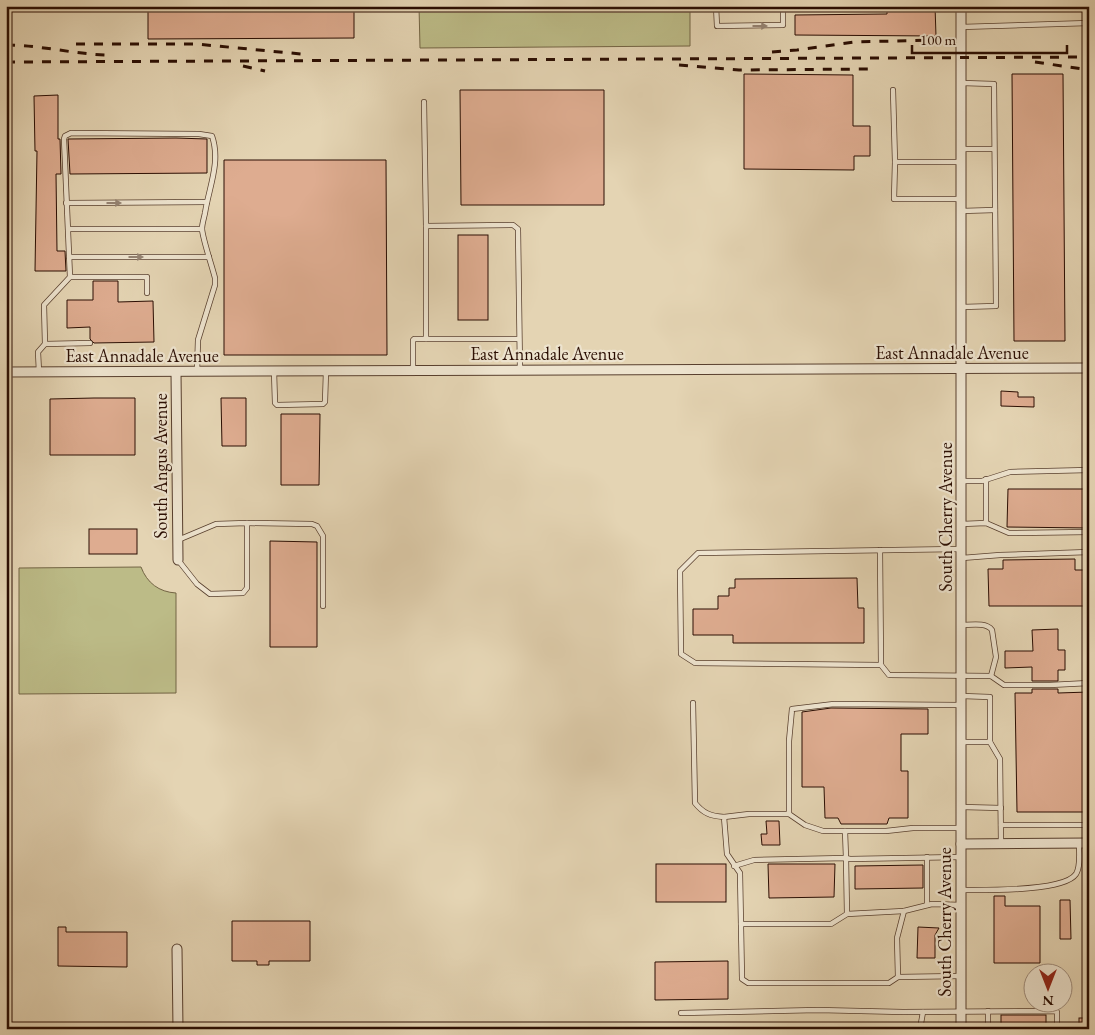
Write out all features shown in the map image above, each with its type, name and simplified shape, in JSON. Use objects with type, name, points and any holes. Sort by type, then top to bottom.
[{"type":"street","name":"South Cherry Avenue","points":[[961,6],[961,1029]]},
{"type":"street","name":"East Annadale Avenue","points":[[6,372],[1089,368]]},
{"type":"street","name":"South Angus Avenue","points":[[176,372],[178,560]]},
{"type":"street","points":[[961,844],[1084,843]]},
{"type":"street","points":[[177,949],[178,1029]]},
{"type":"lane","points":[[716,6],[717,26],[784,25],[784,6]]},
{"type":"lane","points":[[961,27],[1089,23]]},
{"type":"lane","points":[[961,83],[994,84],[996,306],[962,307]]},
{"type":"lane","points":[[893,90],[894,199],[962,199]]},
{"type":"lane","points":[[424,102],[426,339]]},
{"type":"lane","points":[[39,372],[38,352],[44,344],[44,305],[70,277],[65,136],[70,134],[199,134],[212,136],[216,148],[212,182],[202,229],[215,285],[198,340],[197,372]]},
{"type":"lane","points":[[962,149],[994,149]]},
{"type":"lane","points":[[895,162],[962,162]]},
{"type":"lane","points":[[66,203],[207,202]]},
{"type":"lane","points":[[961,212],[995,210]]},
{"type":"lane","points":[[426,226],[516,226],[520,370]]},
{"type":"lane","points":[[69,229],[202,229]]},
{"type":"lane","points":[[69,257],[209,257]]},
{"type":"lane","points":[[70,277],[147,277],[147,293]]},
{"type":"lane","points":[[413,371],[413,340],[519,339]]},
{"type":"lane","points":[[44,344],[90,343]]},
{"type":"lane","points":[[274,371],[275,403],[278,405],[323,404],[325,402],[326,371]]},
{"type":"lane","points":[[962,481],[982,481],[1010,472],[1089,470]]},
{"type":"lane","points":[[986,479],[986,523]]},
{"type":"lane","points":[[178,560],[197,584],[210,594],[243,593],[248,588],[247,523]]},
{"type":"lane","points":[[962,524],[986,523],[1009,532],[1089,532]]},
{"type":"lane","points":[[178,540],[216,524],[312,524],[317,526],[323,536],[323,606]]},
{"type":"lane","points":[[880,550],[881,665],[889,675],[991,676],[1004,685],[1089,683]]},
{"type":"lane","points":[[881,665],[695,663],[681,654],[680,571],[698,553],[880,550],[1000,555],[1089,552]]},
{"type":"lane","points":[[962,625],[989,626],[992,630],[996,657],[991,676]]},
{"type":"lane","points":[[789,814],[789,741],[792,709],[834,704],[962,701],[990,697],[990,742],[1000,759],[1001,844]]},
{"type":"lane","points":[[693,703],[695,803],[710,816],[789,814],[805,825],[823,831],[961,828]]},
{"type":"lane","points":[[962,742],[990,742]]},
{"type":"lane","points":[[962,807],[1001,808]]},
{"type":"lane","points":[[724,817],[727,854],[740,873],[742,979],[748,983],[889,983],[898,976],[961,976]]},
{"type":"lane","points":[[1001,826],[1089,825]]},
{"type":"lane","points":[[845,831],[847,914]]},
{"type":"lane","points":[[961,890],[1047,886],[1065,880],[1075,876],[1084,843]]},
{"type":"lane","points":[[927,857],[927,905]]},
{"type":"lane","points":[[734,866],[754,860],[961,857]]},
{"type":"lane","points":[[741,924],[831,924],[847,914],[904,912],[927,905],[961,904]]},
{"type":"lane","points":[[898,976],[897,938],[904,912]]},
{"type":"lane","points":[[681,1013],[818,1010],[923,1012],[1054,1011],[1057,1012],[1057,1029]]},
{"type":"lane","points":[[988,1011],[988,1029]]},
{"type":"lane","points":[[920,1029],[923,1012]]},
{"type":"shaded area","points":[[419,6],[690,6],[690,46],[420,48]]},
{"type":"shaded area","points":[[141,567],[154,586],[164,591],[176,593],[176,693],[19,694],[19,568]]},
{"type":"building","points":[[148,6],[354,6],[354,38],[148,39]]},
{"type":"building","points":[[887,6],[935,6],[936,36],[795,35],[795,15],[887,14]]},
{"type":"building","points":[[744,74],[853,75],[853,126],[870,126],[870,156],[854,156],[854,170],[744,169]]},
{"type":"building","points":[[1012,74],[1063,74],[1065,341],[1014,341]]},
{"type":"building","points":[[460,90],[604,90],[604,205],[461,205]]},
{"type":"building","points":[[58,95],[58,139],[60,139],[61,174],[56,174],[57,251],[65,251],[66,271],[35,271],[37,151],[35,151],[34,96]]},
{"type":"building","points":[[68,139],[207,139],[207,173],[70,174]]},
{"type":"building","points":[[224,160],[386,160],[387,355],[224,355]]},
{"type":"building","points":[[458,235],[488,235],[488,320],[458,320]]},
{"type":"building","points":[[93,281],[118,281],[118,302],[153,301],[154,342],[94,343],[90,339],[90,327],[67,328],[67,300],[93,300]]},
{"type":"building","points":[[1001,391],[1018,392],[1018,397],[1034,397],[1034,407],[1001,406]]},
{"type":"building","points":[[135,398],[135,455],[50,455],[50,399]]},
{"type":"building","points":[[221,398],[246,398],[246,446],[222,446]]},
{"type":"building","points":[[281,414],[320,414],[319,485],[281,485]]},
{"type":"building","points":[[1008,489],[1089,489],[1089,528],[1007,527]]},
{"type":"building","points":[[89,529],[137,529],[137,554],[89,554]]},
{"type":"building","points":[[270,541],[317,542],[317,647],[270,647]]},
{"type":"building","points":[[1075,559],[1075,570],[1089,570],[1089,606],[989,606],[988,569],[1003,569],[1003,560]]},
{"type":"building","points":[[857,578],[858,608],[864,608],[864,643],[733,643],[733,635],[693,635],[693,609],[718,609],[718,596],[729,596],[729,588],[735,588],[735,579]]},
{"type":"building","points":[[1058,629],[1058,650],[1065,650],[1065,670],[1058,670],[1058,681],[1032,681],[1032,667],[1005,668],[1005,651],[1033,651],[1032,630]]},
{"type":"building","points":[[1032,689],[1058,689],[1058,693],[1089,692],[1089,812],[1017,812],[1015,693],[1032,693]]},
{"type":"building","points":[[831,708],[928,709],[928,734],[901,734],[901,771],[908,771],[908,818],[889,818],[887,824],[841,824],[838,818],[825,818],[824,787],[802,787],[802,712]]},
{"type":"building","points":[[766,821],[779,821],[780,845],[762,845],[761,834],[767,834]]},
{"type":"building","points":[[656,864],[726,864],[726,902],[656,902]]},
{"type":"building","points":[[768,864],[835,864],[834,897],[769,898]]},
{"type":"building","points":[[923,865],[923,888],[855,889],[855,866]]},
{"type":"building","points":[[994,896],[1005,896],[1005,906],[1040,906],[1040,962],[994,963]]},
{"type":"building","points":[[1060,900],[1070,900],[1071,939],[1060,939]]},
{"type":"building","points":[[232,921],[310,921],[310,961],[269,961],[269,965],[257,965],[257,961],[232,961]]},
{"type":"building","points":[[58,927],[66,927],[66,932],[127,932],[127,967],[58,966]]},
{"type":"building","points":[[918,927],[939,928],[935,935],[935,958],[917,958]]},
{"type":"building","points":[[728,961],[728,999],[655,1000],[655,962]]},
{"type":"building","points":[[1001,1015],[1046,1015],[1046,1029],[1001,1029]]},
{"type":"building","points":[[1079,1018],[1089,1018],[1089,1029],[1079,1029]]},
{"type":"railway","points":[[772,52],[854,42],[933,40]]},
{"type":"railway","points":[[76,44],[196,44],[301,54]]},
{"type":"railway","points":[[6,45],[106,55]]},
{"type":"railway","points":[[6,62],[1089,57]]},
{"type":"railway","points":[[1035,62],[1089,70]]},
{"type":"railway","points":[[679,65],[739,70],[872,69]]},
{"type":"railway","points":[[243,66],[265,71]]}]
